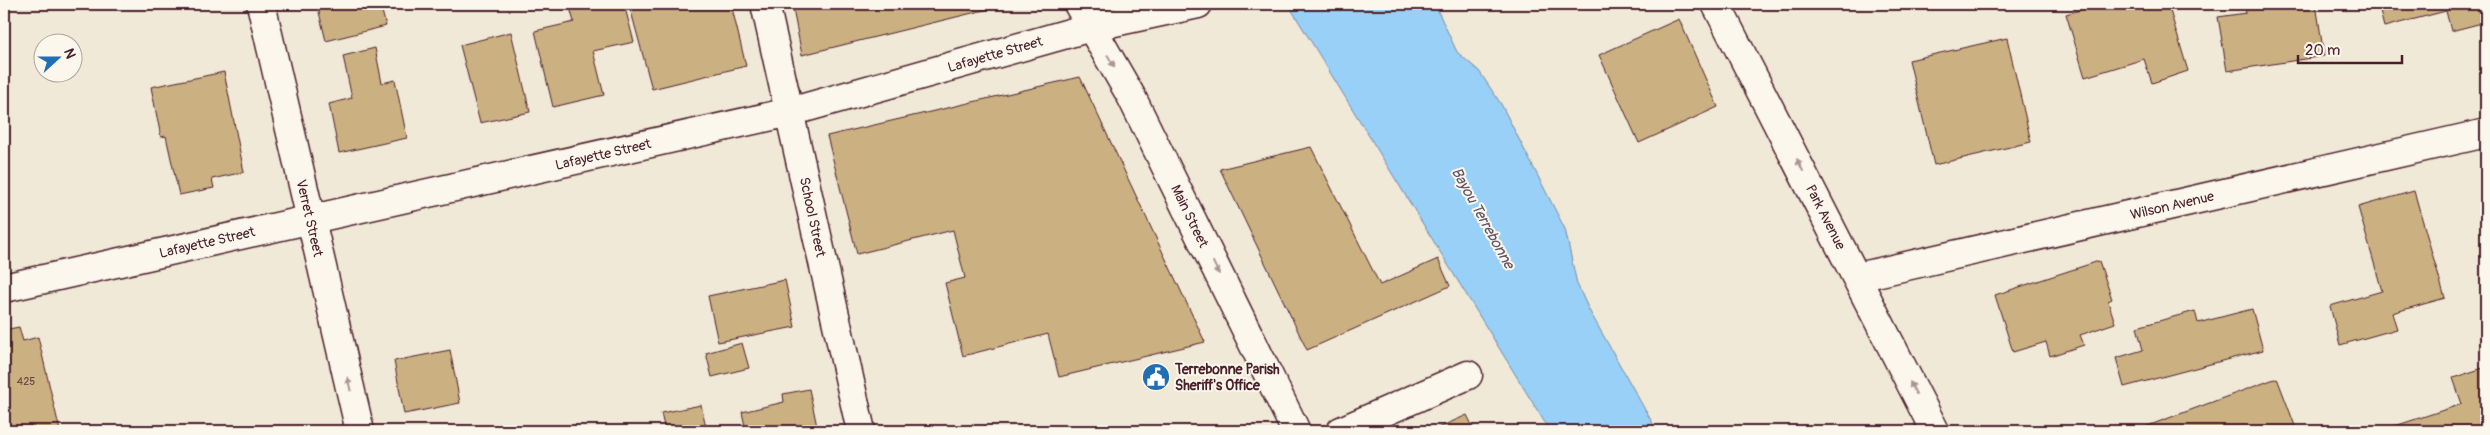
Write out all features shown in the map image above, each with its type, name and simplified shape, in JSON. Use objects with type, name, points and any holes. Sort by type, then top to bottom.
[{"type":"street","name":"Verret Street","points":[[261,4],[360,431]]},
{"type":"street","name":"School Street","points":[[765,4],[861,431]]},
{"type":"street","name":"Main Street","points":[[1078,4],[1131,96],[1296,431]]},
{"type":"street","name":"Lafayette Street","points":[[4,288],[790,112],[1091,27],[1198,4]]},
{"type":"street","name":"Park Avenue","points":[[1716,4],[1858,277],[1935,431]]},
{"type":"street","name":"Wilson Avenue","points":[[1858,277],[2486,132]]},
{"type":"street","points":[[1341,431],[1468,374]]},
{"type":"water","name":"Bayou Terrebonne","points":[[1288,4],[1431,4],[1436,7],[1457,52],[1479,71],[1501,104],[1565,229],[1577,284],[1589,310],[1657,431],[1550,431]]},
{"type":"building","points":[[317,4],[380,4],[386,26],[326,41]]},
{"type":"building","points":[[569,4],[624,4],[634,42],[593,51],[604,95],[553,107],[535,31],[574,22]]},
{"type":"building","points":[[629,4],[731,4],[746,66],[652,89]]},
{"type":"building","points":[[792,4],[1009,4],[802,55]]},
{"type":"building","points":[[2101,4],[2168,4],[2188,71],[2152,83],[2144,59],[2085,77],[2066,14]]},
{"type":"building","points":[[2316,4],[2324,56],[2227,71],[2218,17],[2246,13],[2245,5]]},
{"type":"building","points":[[2378,4],[2486,4],[2486,22],[2451,31],[2446,11],[2384,27]]},
{"type":"building","points":[[1679,19],[1718,107],[1639,143],[1599,55]]},
{"type":"building","points":[[511,32],[530,112],[480,123],[460,45]]},
{"type":"building","points":[[2007,38],[2031,142],[1934,165],[1909,60]]},
{"type":"building","points":[[375,48],[382,83],[395,80],[407,138],[339,153],[329,104],[352,98],[343,56]]},
{"type":"building","points":[[224,72],[244,172],[212,179],[214,188],[179,195],[166,136],[161,137],[151,87]]},
{"type":"building","points":[[1080,77],[1205,342],[1059,377],[1048,334],[963,356],[945,283],[965,278],[953,230],[857,254],[827,136]]},
{"type":"building","points":[[1311,147],[1380,285],[1438,259],[1450,286],[1307,350],[1220,169]]},
{"type":"building","points":[[2414,191],[2445,298],[2392,313],[2397,329],[2340,345],[2330,306],[2382,291],[2358,207]]},
{"type":"building","points":[[2099,261],[2112,299],[2108,301],[2115,323],[2080,335],[2084,345],[2050,356],[2046,342],[2013,352],[1995,295]]},
{"type":"building","points":[[785,280],[795,327],[718,342],[708,296]]},
{"type":"building","points":[[2252,309],[2263,350],[2124,387],[2116,358],[2143,350],[2137,327],[2195,311],[2198,323]]},
{"type":"building","points":[[19,327],[23,341],[38,337],[60,431],[4,431],[4,330]]},
{"type":"building","points":[[742,343],[749,368],[712,377],[706,353]]},
{"type":"building","points":[[450,350],[460,403],[404,414],[394,361]]},
{"type":"building","points":[[2486,367],[2486,431],[2400,431],[2398,425],[2462,404],[2453,378]]},
{"type":"building","points":[[2277,378],[2297,431],[2143,431],[2142,428]]},
{"type":"building","points":[[809,389],[818,431],[746,431],[742,412],[784,402],[783,394]]},
{"type":"building","points":[[701,405],[707,431],[665,431],[661,413]]},
{"type":"building","points":[[1467,415],[1475,431],[1431,431]]},
{"type":"building","points":[[2397,425],[2399,431],[2377,431]]},
{"type":"place","name":"Terrebonne Parish Sheriff's Office","points":[[1156,377]]}]
